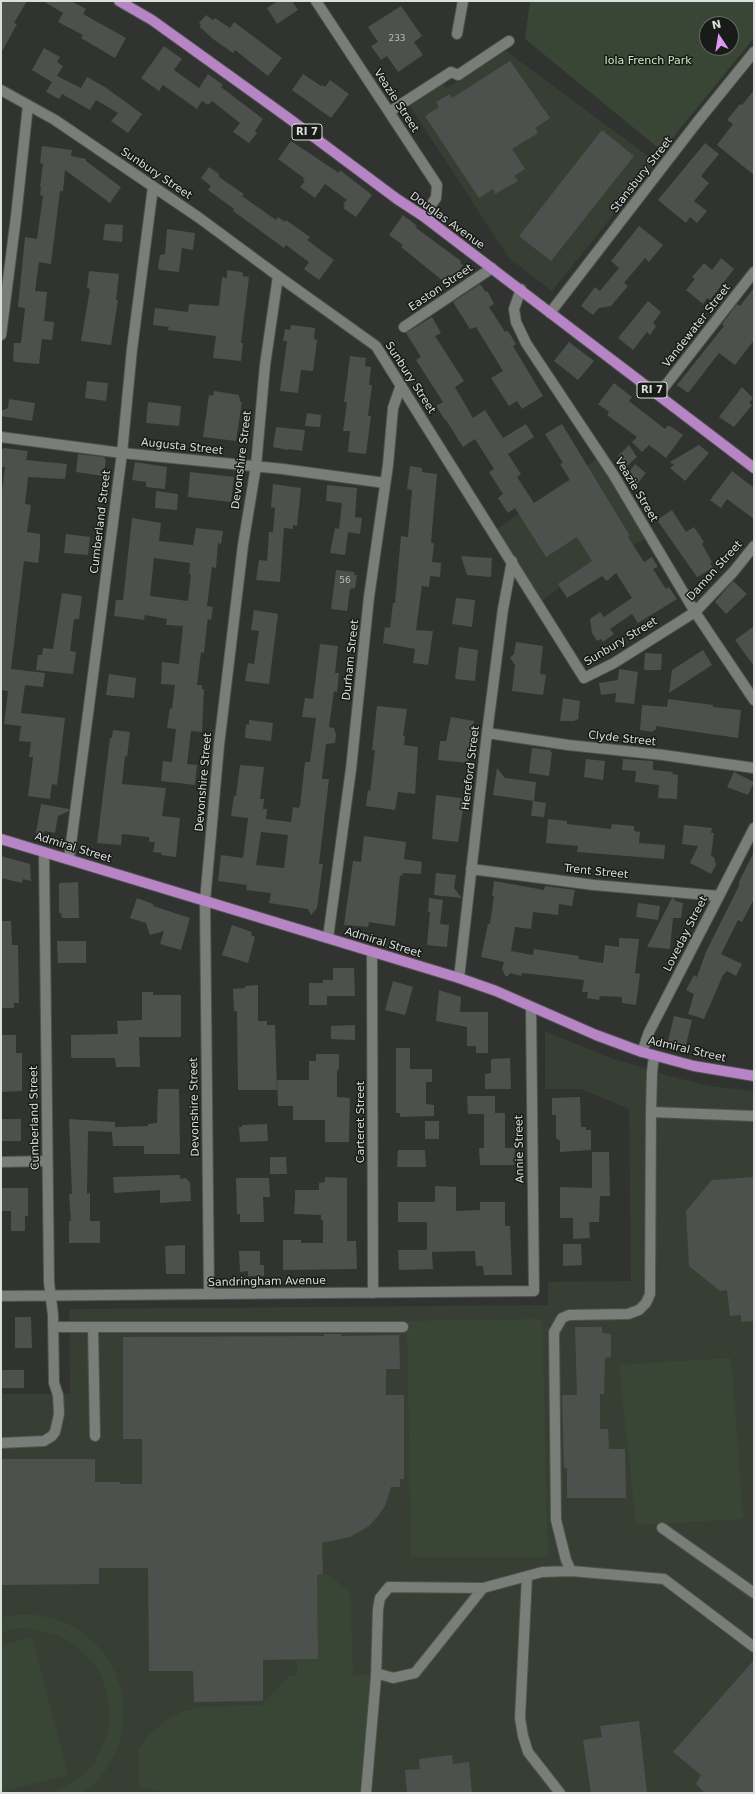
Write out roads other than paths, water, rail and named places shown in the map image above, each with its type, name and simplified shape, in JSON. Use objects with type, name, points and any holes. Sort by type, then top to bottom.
[{"type":"main road","name":"Douglas Avenue","points":[[119,1],[152,20],[287,117],[396,199],[423,216],[521,289],[550,313],[754,468]]},
{"type":"main road","name":"Admiral Street","points":[[1,839],[459,978],[496,991],[601,1038],[654,1056],[694,1066],[754,1076]]},
{"type":"street","name":"Veazie Street","points":[[316,1],[437,185],[436,198],[423,216]]},
{"type":"street","points":[[457,34],[463,1]]},
{"type":"street","points":[[389,112],[451,72],[458,75],[509,41]]},
{"type":"street","name":"Stansbury Street","points":[[550,313],[698,121],[754,52]]},
{"type":"street","name":"Sunbury Street","points":[[1,90],[55,120],[198,217],[376,346],[584,678],[614,663],[695,612]]},
{"type":"street","points":[[1,335],[28,105]]},
{"type":"street","name":"Cumberland Street","points":[[69,859],[122,453],[132,349],[153,187]]},
{"type":"street","name":"Easton Street","points":[[404,327],[492,268]]},
{"type":"street","name":"Vandewater Street","points":[[658,395],[754,272]]},
{"type":"street","name":"Devonshire Street","points":[[209,1294],[205,901],[221,730],[243,545],[256,466],[265,365],[278,276]]},
{"type":"street","name":"Veazie Street","points":[[521,289],[514,309],[516,322],[526,343],[613,474],[695,612],[754,700]]},
{"type":"street","name":"Durham Street","points":[[328,938],[351,770],[370,597],[388,465],[393,408],[401,385]]},
{"type":"street","name":"Augusta Street","points":[[1,437],[122,453],[256,466],[385,483]]},
{"type":"street","name":"Damon Street","points":[[695,612],[734,571],[754,546]]},
{"type":"street","name":"Hereford Street","points":[[459,978],[503,609],[512,561]]},
{"type":"street","name":"Clyde Street","points":[[488,733],[568,745],[663,755],[754,768]]},
{"type":"street","name":"Loveday Street","points":[[642,1052],[649,1032],[754,828]]},
{"type":"street","name":"Cumberland Street","points":[[1,1443],[39,1442],[52,1436],[57,1427],[59,1414],[58,1395],[54,1384],[53,1327],[50,1296],[44,852]]},
{"type":"street","name":"Trent Street","points":[[471,869],[594,885],[718,896]]},
{"type":"street","name":"Carteret Street","points":[[372,952],[373,1293]]},
{"type":"street","name":"Annie Street","points":[[531,1007],[534,1290]]},
{"type":"street","points":[[571,1571],[566,1560],[556,1520],[554,1332],[562,1318],[569,1315],[628,1314],[639,1310],[650,1294],[651,1112],[654,1056]]},
{"type":"street","points":[[651,1112],[754,1116]]},
{"type":"street","points":[[1,1162],[47,1161]]},
{"type":"street","name":"Sandringham Avenue","points":[[1,1296],[534,1290]]},
{"type":"street","points":[[53,1327],[403,1327]]},
{"type":"street","points":[[93,1327],[95,1436]]},
{"type":"street","points":[[662,1528],[754,1593]]},
{"type":"street","points":[[366,1793],[376,1673],[378,1609],[380,1598],[389,1587],[483,1588],[542,1572],[571,1571],[664,1578],[754,1647]]},
{"type":"street","points":[[526,1576],[520,1718],[528,1752],[560,1793]]},
{"type":"street","points":[[376,1673],[393,1678],[415,1673],[483,1588]]},
{"type":"park label","name":"Iola French Park","points":[[648,61]]}]
